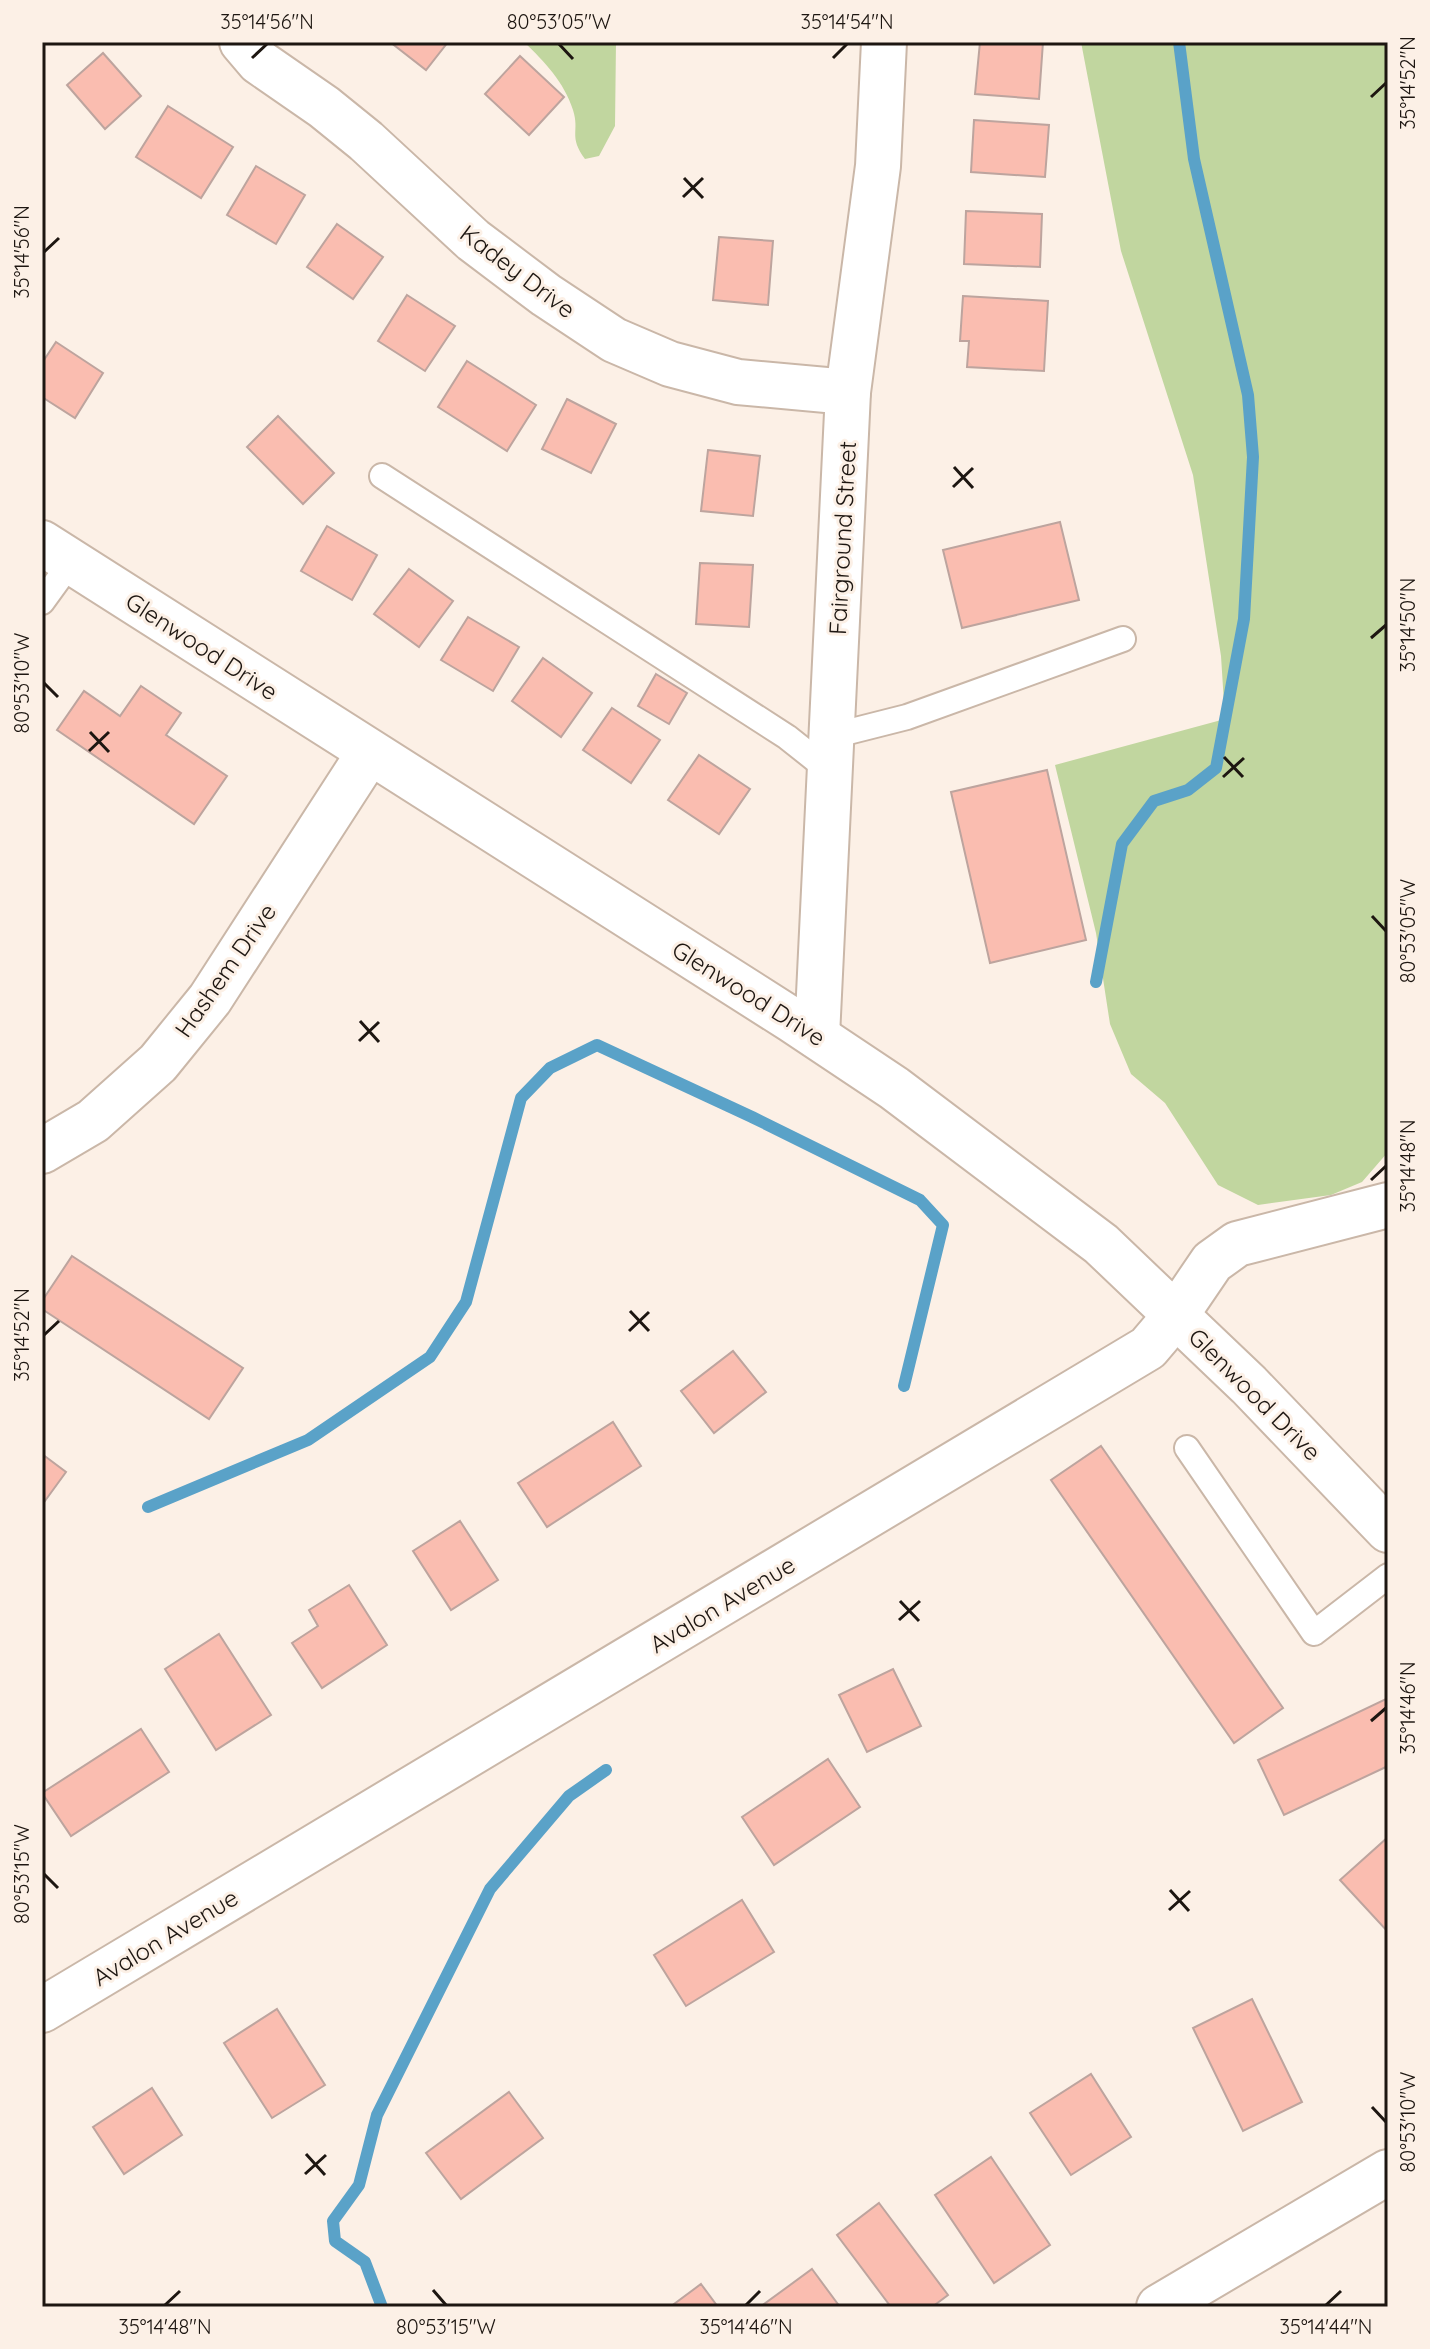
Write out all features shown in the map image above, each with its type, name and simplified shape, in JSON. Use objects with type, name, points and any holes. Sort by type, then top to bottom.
[{"type":"street","name":"Kadey Drive","points":[[242,42],[259,62],[324,107],[366,141],[473,240],[546,295],[614,340],[670,364],[738,382],[848,392]]},
{"type":"street","name":"Fairground Street","points":[[817,1036],[848,392],[878,166],[884,42]]},
{"type":"street","name":"Glenwood Drive","points":[[56,552],[817,1036],[956,1133],[1101,1244],[1249,1385],[1388,1530]]},
{"type":"street","name":"Hashem Drive","points":[[42,1151],[93,1121],[158,1063],[210,999],[369,753]]},
{"type":"street","name":"Avalon Avenue","points":[[42,2010],[1148,1348],[1176,1315],[1212,1262],[1237,1244],[1388,1205]]},
{"type":"street","points":[[1159,2307],[1388,2172]]},
{"type":"lane","points":[[382,476],[787,737],[832,754],[907,717],[1123,639]]},
{"type":"lane","points":[[42,602],[56,552]]},
{"type":"lane","points":[[1187,1448],[1314,1633],[1388,1576]]},
{"type":"green space","points":[[524,42],[616,42],[615,126],[599,156],[585,159],[577,145],[575,117],[564,90]]},
{"type":"green space","points":[[1081,42],[1388,42],[1388,1152],[1362,1182],[1331,1195],[1258,1205],[1218,1185],[1165,1103],[1131,1074],[1110,1024],[1096,933],[1055,765],[1225,719],[1221,656],[1193,475],[1121,251]]},
{"type":"building","points":[[390,42],[448,42],[426,70]]},
{"type":"building","points":[[980,42],[1043,42],[1039,99],[975,94]]},
{"type":"building","points":[[103,53],[141,96],[105,129],[67,85]]},
{"type":"building","points":[[520,56],[564,97],[529,135],[485,94]]},
{"type":"building","points":[[168,106],[233,147],[201,198],[136,157]]},
{"type":"building","points":[[974,120],[1049,125],[1045,177],[971,172]]},
{"type":"building","points":[[256,166],[305,195],[276,244],[227,215]]},
{"type":"building","points":[[966,211],[1042,214],[1040,267],[964,264]]},
{"type":"building","points":[[337,224],[383,257],[353,299],[307,267]]},
{"type":"building","points":[[719,237],[773,241],[768,305],[713,300]]},
{"type":"building","points":[[407,295],[455,326],[425,371],[378,341]]},
{"type":"building","points":[[963,296],[1048,301],[1044,371],[967,367],[969,341],[960,341]]},
{"type":"building","points":[[56,342],[103,373],[75,418],[42,397],[42,363]]},
{"type":"building","points":[[467,361],[536,405],[507,451],[438,407]]},
{"type":"building","points":[[567,399],[616,424],[591,473],[542,449]]},
{"type":"building","points":[[278,416],[334,473],[303,504],[247,447]]},
{"type":"building","points":[[708,450],[760,456],[753,516],[701,511]]},
{"type":"building","points":[[1060,522],[1079,600],[962,628],[943,550]]},
{"type":"building","points":[[327,526],[377,555],[352,600],[301,571]]},
{"type":"building","points":[[700,563],[753,565],[749,627],[696,624]]},
{"type":"building","points":[[409,569],[453,601],[419,647],[374,614]]},
{"type":"building","points":[[468,617],[519,647],[493,691],[441,660]]},
{"type":"building","points":[[543,658],[592,693],[561,737],[512,701]]},
{"type":"building","points":[[656,674],[687,693],[669,724],[638,706]]},
{"type":"building","points":[[141,686],[181,713],[166,735],[227,776],[194,824],[57,730],[84,691],[120,716]]},
{"type":"building","points":[[612,708],[660,740],[631,783],[583,750]]},
{"type":"building","points":[[699,755],[750,789],[719,834],[668,800]]},
{"type":"building","points":[[1047,770],[1086,940],[990,963],[951,792]]},
{"type":"building","points":[[72,1256],[243,1368],[209,1419],[42,1309],[42,1301]]},
{"type":"building","points":[[733,1351],[766,1392],[714,1433],[681,1391]]},
{"type":"building","points":[[613,1422],[641,1466],[547,1527],[518,1483]]},
{"type":"building","points":[[1101,1446],[1283,1708],[1234,1743],[1051,1480]]},
{"type":"building","points":[[42,1454],[66,1472],[42,1505]]},
{"type":"building","points":[[460,1521],[498,1580],[451,1610],[413,1551]]},
{"type":"building","points":[[349,1585],[387,1645],[322,1688],[292,1643],[318,1626],[309,1610]]},
{"type":"building","points":[[219,1634],[271,1715],[216,1750],[165,1669]]},
{"type":"building","points":[[893,1669],[921,1726],[867,1752],[839,1695]]},
{"type":"building","points":[[1388,1698],[1388,1766],[1284,1815],[1258,1760]]},
{"type":"building","points":[[141,1729],[169,1772],[71,1836],[42,1793]]},
{"type":"building","points":[[828,1759],[860,1807],[774,1865],[742,1817]]},
{"type":"building","points":[[1388,1839],[1388,1932],[1340,1880]]},
{"type":"building","points":[[742,1900],[774,1952],[686,2006],[654,1955]]},
{"type":"building","points":[[1252,1999],[1302,2102],[1243,2131],[1193,2028]]},
{"type":"building","points":[[277,2009],[325,2085],[272,2118],[224,2043]]},
{"type":"building","points":[[1091,2074],[1131,2137],[1071,2175],[1030,2113]]},
{"type":"building","points":[[152,2088],[182,2135],[124,2174],[93,2127]]},
{"type":"building","points":[[509,2092],[543,2138],[461,2199],[426,2153]]},
{"type":"building","points":[[991,2157],[1050,2245],[994,2283],[935,2195]]},
{"type":"building","points":[[879,2203],[948,2295],[932,2307],[891,2307],[837,2235]]},
{"type":"building","points":[[812,2269],[840,2307],[760,2307]]},
{"type":"building","points":[[701,2284],[718,2307],[670,2307]]},
{"type":"waterway","points":[[1096,982],[1122,844],[1154,801],[1188,790],[1216,768],[1244,619],[1253,457],[1248,395],[1194,159],[1179,42]]},
{"type":"waterway","points":[[148,1507],[308,1440],[430,1357],[466,1302],[521,1098],[550,1068],[597,1045],[920,1200],[943,1225],[904,1386]]},
{"type":"waterway","points":[[382,2307],[365,2262],[335,2241],[333,2221],[359,2185],[377,2115],[490,1889],[569,1796],[606,1770]]}]
